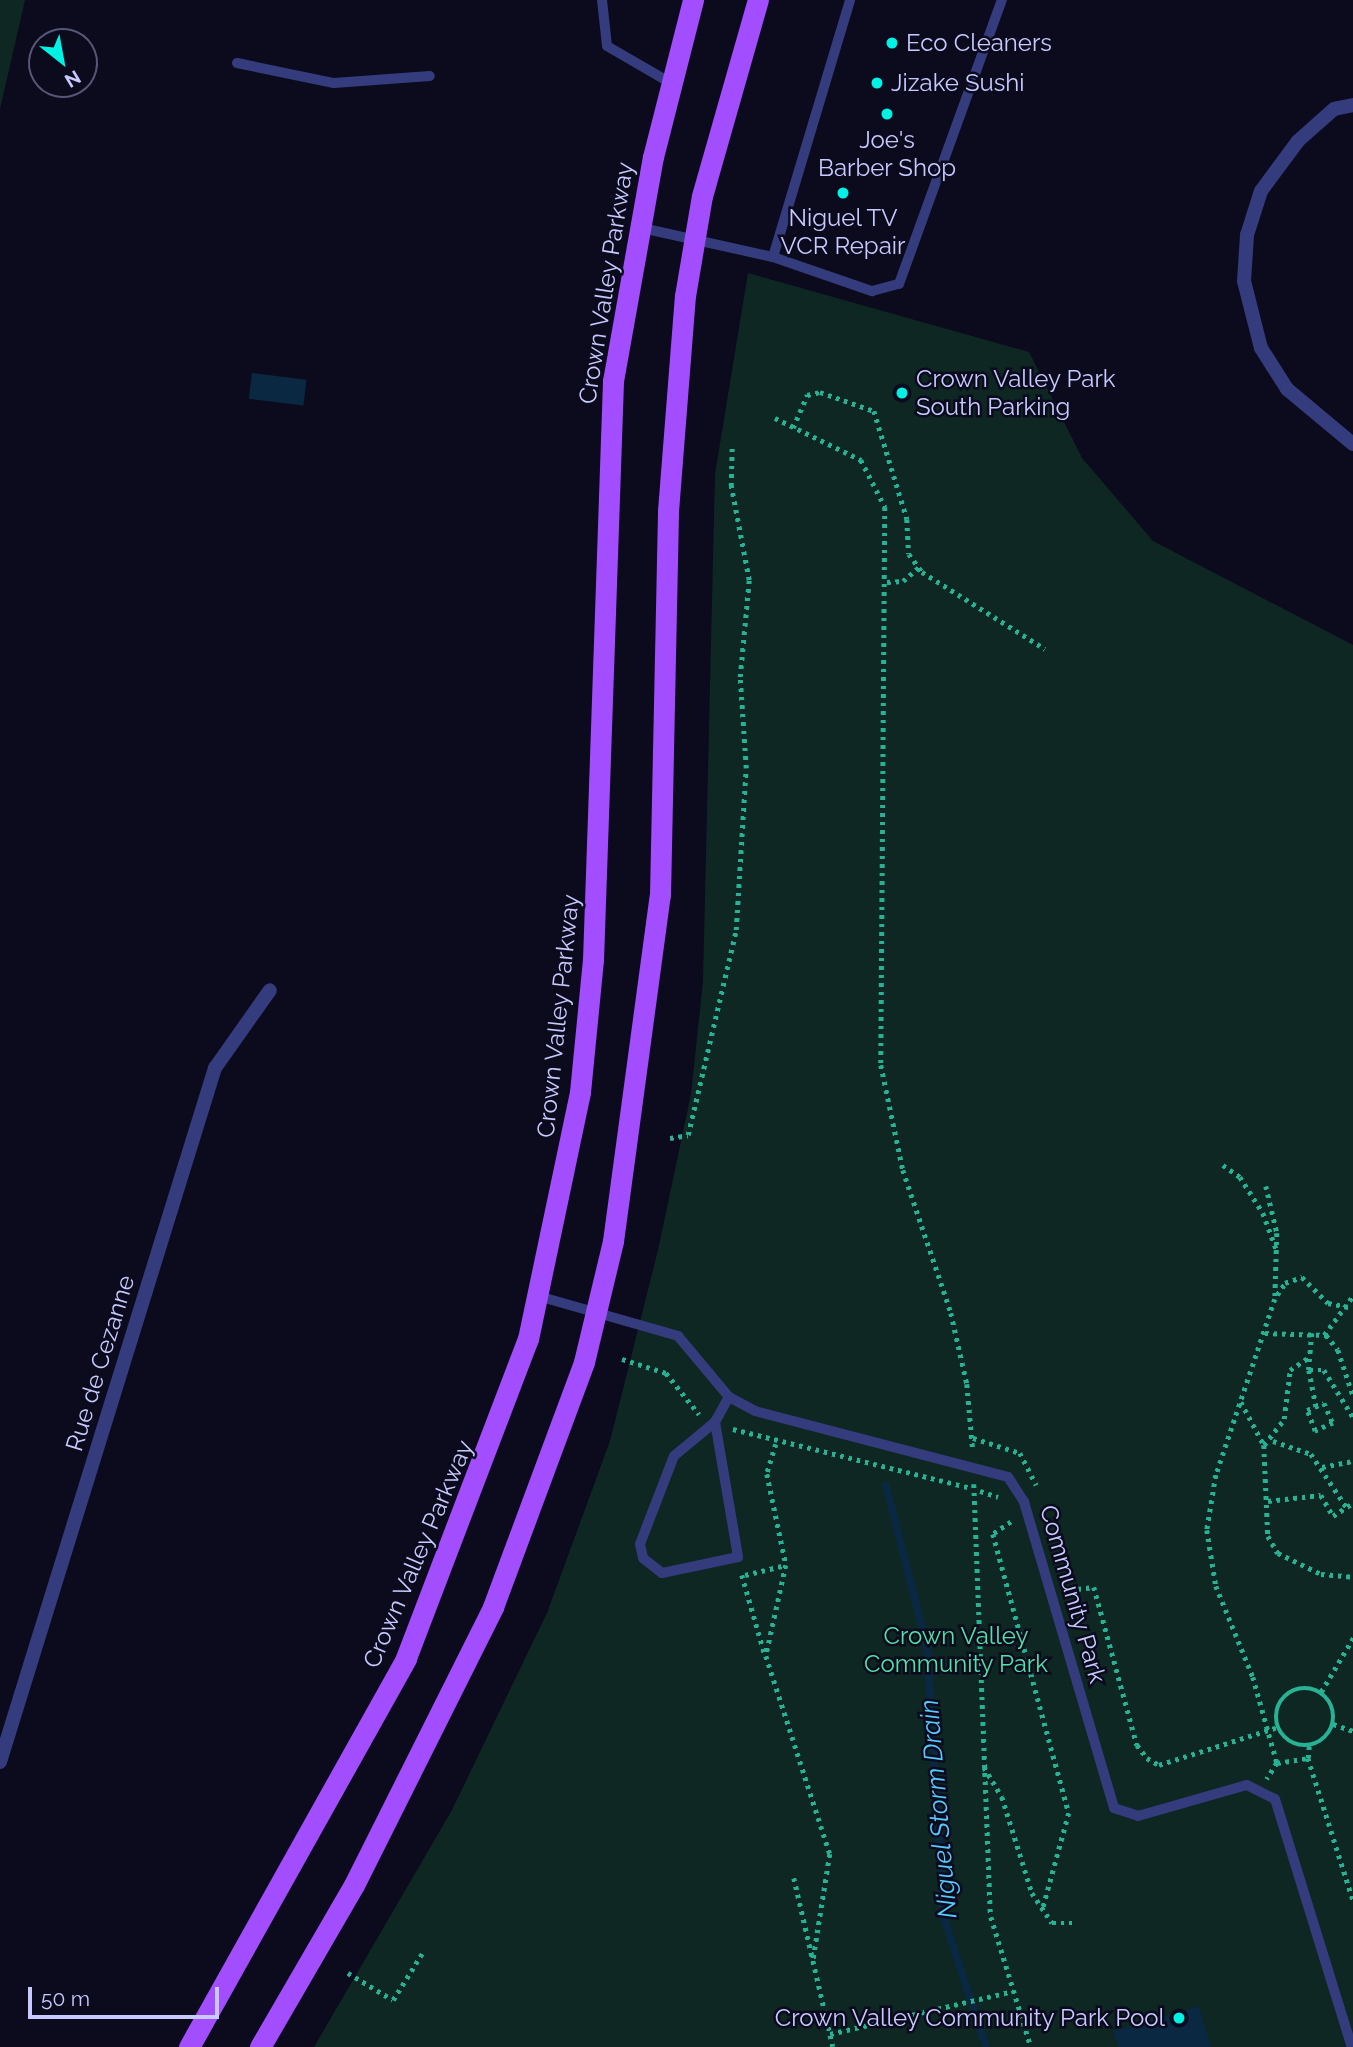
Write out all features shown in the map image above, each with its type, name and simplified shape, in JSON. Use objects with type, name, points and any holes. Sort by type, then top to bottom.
[{"type":"main road","name":"Crown Valley Parkway","points":[[190,2047],[406,1658],[491,1449],[538,1296],[580,1092],[593,960],[612,381],[669,82],[693,0]]},
{"type":"main road","points":[[260,2047],[354,1885],[493,1607],[584,1362],[615,1228],[660,895],[667,511],[695,239],[725,104],[758,0]]},
{"type":"street","points":[[1353,105],[1334,109],[1298,142],[1261,191],[1247,235],[1248,314],[1287,389],[1353,444]]},
{"type":"street","name":"Rue de Cezanne","points":[[0,1762],[215,1068],[270,990]]},
{"type":"lane","points":[[602,0],[607,46],[669,82]]},
{"type":"lane","points":[[773,257],[850,0]]},
{"type":"lane","points":[[642,228],[773,257],[872,291],[899,284],[1002,0]]},
{"type":"lane","points":[[237,64],[334,83],[430,76]]},
{"type":"lane","name":"Community Park","points":[[538,1296],[678,1336],[730,1397],[794,1423],[1008,1477],[1024,1502],[1114,1808],[1129,1817],[1235,1787],[1262,1789]]},
{"type":"lane","points":[[715,1422],[738,1557],[662,1573],[643,1558],[639,1544],[674,1456],[715,1422],[730,1397]]},
{"type":"lane","points":[[1262,1789],[1281,1806],[1352,2047]]},
{"type":"path","points":[[793,428],[807,395],[820,392],[874,411],[907,519],[909,554],[919,567],[1045,649]]},
{"type":"path","points":[[775,418],[793,428],[836,443],[871,471],[885,507],[887,582],[881,1065],[903,1170],[951,1314],[973,1441],[1020,1453],[1038,1491]]},
{"type":"path","points":[[670,1138],[688,1135],[736,930],[746,768],[740,677],[749,580],[731,486],[732,444]]},
{"type":"path","points":[[887,582],[903,581],[919,567]]},
{"type":"path","points":[[1223,1165],[1240,1177],[1278,1252]]},
{"type":"path","points":[[1262,1789],[1278,1763],[1208,1549],[1208,1508],[1275,1299],[1278,1252],[1266,1186]]},
{"type":"path","points":[[1275,1299],[1285,1283],[1302,1278],[1342,1308],[1353,1308]]},
{"type":"path","points":[[1324,1335],[1353,1296]]},
{"type":"path","points":[[1265,1333],[1324,1335],[1338,1350],[1353,1395]]},
{"type":"path","points":[[1312,1333],[1309,1370],[1316,1407]]},
{"type":"path","points":[[1264,1445],[1273,1441],[1284,1419],[1290,1370],[1309,1357]]},
{"type":"path","points":[[622,1359],[666,1373],[691,1411],[715,1422],[776,1444],[975,1489],[1006,1503]]},
{"type":"path","points":[[1309,1370],[1324,1370],[1353,1417]]},
{"type":"path","points":[[1241,1402],[1264,1445],[1268,1536],[1278,1553],[1321,1574],[1353,1577]]},
{"type":"path","points":[[1325,1403],[1333,1423],[1315,1431],[1307,1410],[1316,1407],[1325,1403]]},
{"type":"path","points":[[1273,1441],[1311,1454],[1347,1508]]},
{"type":"path","points":[[765,1656],[786,1565],[767,1474],[776,1444]]},
{"type":"path","points":[[1322,1467],[1353,1461]]},
{"type":"path","points":[[975,1489],[991,1917],[1031,2047]]},
{"type":"path","points":[[1268,1502],[1321,1494],[1333,1516],[1353,1503]]},
{"type":"path","points":[[1012,1514],[1007,1527],[993,1534],[1069,1813],[1043,1908]]},
{"type":"path","points":[[731,1577],[786,1565]]},
{"type":"path","points":[[744,1575],[765,1656],[830,1854],[813,1961]]},
{"type":"path","points":[[1064,1576],[1070,1592],[1094,1587],[1138,1745],[1147,1758],[1159,1765],[1278,1727]]},
{"type":"path","points":[[1321,1692],[1353,1638]]},
{"type":"path","points":[[1309,1746],[1293,1744],[1278,1727],[1279,1702],[1290,1691],[1321,1692],[1330,1701],[1333,1724]]},
{"type":"path","points":[[1333,1724],[1353,1731]]},
{"type":"path","points":[[1333,1724],[1309,1746],[1308,1758],[1353,1900]]},
{"type":"path","points":[[1278,1763],[1308,1758]]},
{"type":"path","points":[[984,1766],[1002,1797],[1024,1875],[1052,1923],[1072,1923]]},
{"type":"path","points":[[793,1878],[833,2047]]},
{"type":"path","points":[[348,1973],[393,2000],[423,1952]]},
{"type":"path","points":[[830,2034],[1013,1991]]},
{"type":"green space","points":[[0,0],[25,0],[0,109]]},
{"type":"green space","name":"Crown Valley Community Park","points":[[748,273],[1029,352],[1082,458],[1153,541],[1353,645],[1353,2047],[314,2047],[452,1810],[547,1613],[610,1441],[658,1250],[691,1094],[703,981],[715,474]]},
{"type":"water","points":[[252,373],[307,380],[303,406],[249,399]]},
{"type":"water","name":"Crown Valley Community Park Pool","points":[[1199,2006],[1211,2047],[1118,2047],[1113,2031]]},
{"type":"waterway","name":"Niguel Storm Drain","points":[[886,1486],[927,1647],[944,1918],[986,2047]]},
{"type":"place","name":"Eco Cleaners","points":[[892,43]]},
{"type":"place","name":"Jizake Sushi","points":[[877,83]]},
{"type":"place","name":"Joe's Barber Shop","points":[[887,114]]},
{"type":"place","name":"Niguel TV VCR Repair","points":[[843,193]]},
{"type":"place","name":"Crown Valley Park South Parking","points":[[902,393]]},
{"type":"place","name":"Crown Valley Community Park Pool","points":[[1179,2018]]}]
